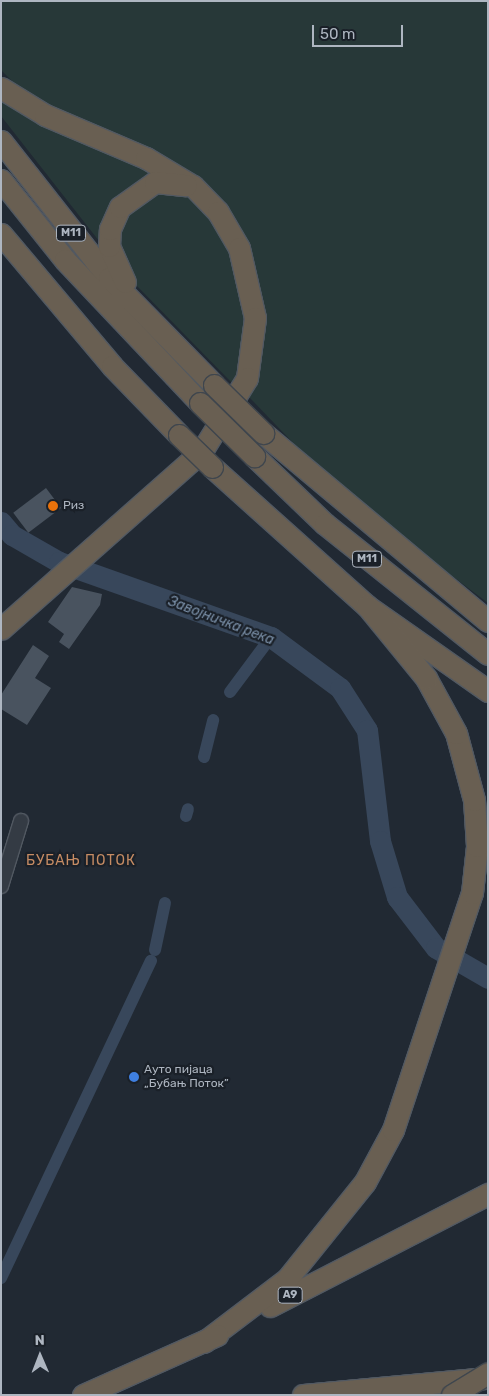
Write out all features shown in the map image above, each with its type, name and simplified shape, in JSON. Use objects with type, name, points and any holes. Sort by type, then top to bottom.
[{"type":"highway","points":[[1,88],[44,115],[175,172],[204,196],[227,225],[248,275],[255,318],[247,378],[202,451],[148,503],[79,557],[3,625]]},
{"type":"highway","name":"M11","points":[[1,141],[68,229],[148,319],[263,433],[488,621]]},
{"type":"highway","name":"M11","points":[[1,180],[65,260],[200,403],[254,456],[344,541],[488,654]]},
{"type":"highway","points":[[148,319],[111,255],[114,216],[139,189],[160,181],[179,182],[204,196]]},
{"type":"highway","points":[[1,234],[112,366],[212,467],[366,606],[488,690]]},
{"type":"highway","points":[[204,1342],[287,1279],[364,1182],[393,1130],[446,980],[472,893],[477,846],[474,800],[464,755],[426,678],[366,606]]},
{"type":"highway","name":"A9","points":[[83,1395],[204,1342],[488,1194]]},
{"type":"highway","points":[[452,1395],[488,1372]]},
{"type":"highway","points":[[303,1395],[488,1378]]},
{"type":"street","points":[[1,886],[21,821]]},
{"type":"shaded area","points":[[1,1],[488,1],[488,603],[403,539],[300,450],[248,396],[261,348],[219,199],[188,170],[152,149],[51,108],[17,86],[1,70]]},
{"type":"shaded area","points":[[1,99],[153,170],[116,197],[99,241],[1,116]]},
{"type":"shaded area","points":[[166,186],[195,197],[226,237],[245,301],[245,345],[235,386],[135,284],[116,247],[127,210]]},
{"type":"building","points":[[46,488],[61,508],[28,533],[13,513]]},
{"type":"building","points":[[72,587],[102,594],[100,605],[69,649],[59,642],[64,634],[48,622]]},
{"type":"building","points":[[33,645],[49,656],[35,678],[51,688],[27,725],[1,709],[1,695]]},
{"type":"waterway","name":"Завојничка река","points":[[1,522],[12,535],[59,562],[271,637],[340,688],[367,730],[380,841],[397,897],[436,948],[488,978]]},
{"type":"waterway","points":[[230,692],[271,637]]},
{"type":"waterway","points":[[204,757],[213,720]]},
{"type":"waterway","points":[[186,816],[188,809]]},
{"type":"waterway","points":[[155,950],[165,903]]},
{"type":"waterway","points":[[1,1278],[151,961]]},
{"type":"place","name":"Риз","points":[[53,506]]},
{"type":"place","name":"Ауто пијаца „Бубањ Поток”","points":[[134,1077]]},
{"type":"district","name":"БУБАЊ ПОТОК","points":[[81,861]]}]
